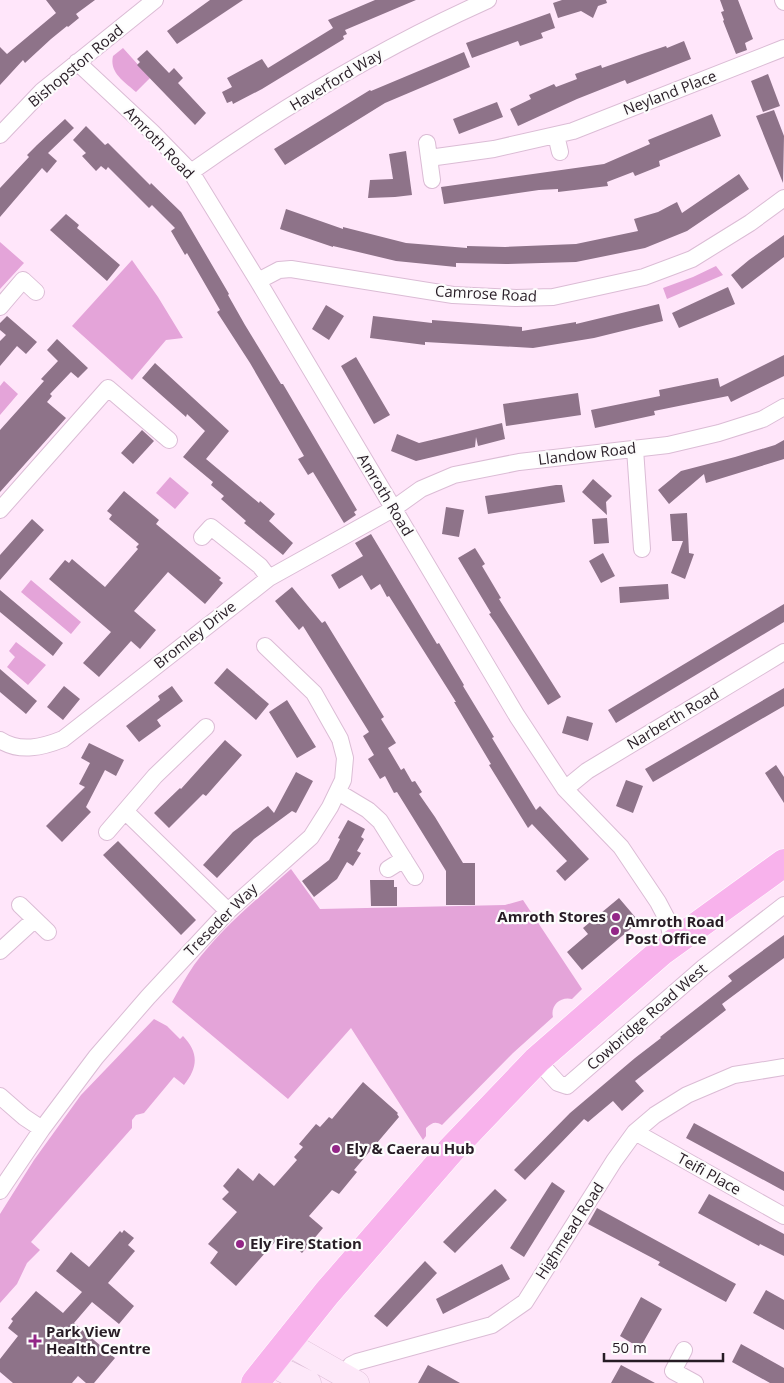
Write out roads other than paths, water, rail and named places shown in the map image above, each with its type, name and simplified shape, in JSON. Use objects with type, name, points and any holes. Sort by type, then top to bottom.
[{"type":"highway","points":[[271,1363],[327,1293],[451,1150],[537,1060],[644,966],[784,863]]},
{"type":"street","name":"Bishopston Road","points":[[0,135],[42,91],[155,0]]},
{"type":"street","name":"Haverford Way","points":[[190,172],[235,141],[370,58],[460,12],[488,0]]},
{"type":"street","name":"Neyland Place","points":[[432,180],[428,150],[494,149],[556,135],[784,48]]},
{"type":"street","name":"Amroth Road","points":[[77,62],[152,132],[190,172],[258,281],[392,509],[517,716],[565,790],[621,847],[658,902],[668,921],[670,930],[677,940]]},
{"type":"street","points":[[556,135],[560,152]]},
{"type":"street","name":"Camrose Road","points":[[258,281],[279,270],[291,269],[453,295],[516,298],[553,297],[644,277],[692,259],[750,223],[784,198]]},
{"type":"street","points":[[0,307],[23,280],[36,292]]},
{"type":"street","points":[[0,510],[108,388],[169,440]]},
{"type":"street","name":"Llandow Road","points":[[392,509],[420,489],[454,475],[519,462],[668,446],[763,419],[784,407]]},
{"type":"street","points":[[635,449],[642,549]]},
{"type":"street","name":"Bromley Drive","points":[[0,740],[6,744],[30,748],[63,740],[269,578],[392,509]]},
{"type":"street","points":[[202,537],[211,527],[260,566],[269,578]]},
{"type":"street","name":"Treseder Way","points":[[0,1192],[42,1129],[100,1052],[228,911],[311,837],[338,792],[343,780],[345,758],[340,739],[314,692],[265,646]]},
{"type":"street","name":"Narberth Road","points":[[565,790],[587,771],[784,652]]},
{"type":"street","points":[[108,832],[154,776],[206,727]]},
{"type":"street","points":[[338,792],[368,810],[380,821],[415,877]]},
{"type":"street","points":[[125,811],[228,911]]},
{"type":"street","points":[[388,869],[404,859]]},
{"type":"street","points":[[20,905],[48,932]]},
{"type":"street","name":"Cowbridge Road West","points":[[537,1060],[558,1083],[567,1086],[704,967],[784,905]]},
{"type":"street","points":[[0,951],[34,920]]},
{"type":"street","name":"Highmead Road","points":[[350,1379],[351,1364],[492,1325],[525,1302],[614,1161],[635,1132],[656,1115],[687,1095],[734,1075],[784,1067]]},
{"type":"street","points":[[0,1096],[24,1117],[42,1129]]},
{"type":"street","name":"Teifi Place","points":[[635,1132],[784,1216]]},
{"type":"street","points":[[684,1350],[673,1370],[695,1383]]},
{"type":"street","points":[[271,1363],[350,1379]]},
{"type":"street","points":[[271,1363],[309,1383]]},
{"type":"place","name":"Amroth Stores","points":[[616,917]]},
{"type":"place","name":"Amroth Road Post Office","points":[[615,931]]},
{"type":"place","name":"Ely & Caerau Hub","points":[[336,1149]]},
{"type":"place","name":"Ely Fire Station","points":[[240,1244]]},
{"type":"place","name":"Park View Health Centre","points":[[35,1341]]}]
